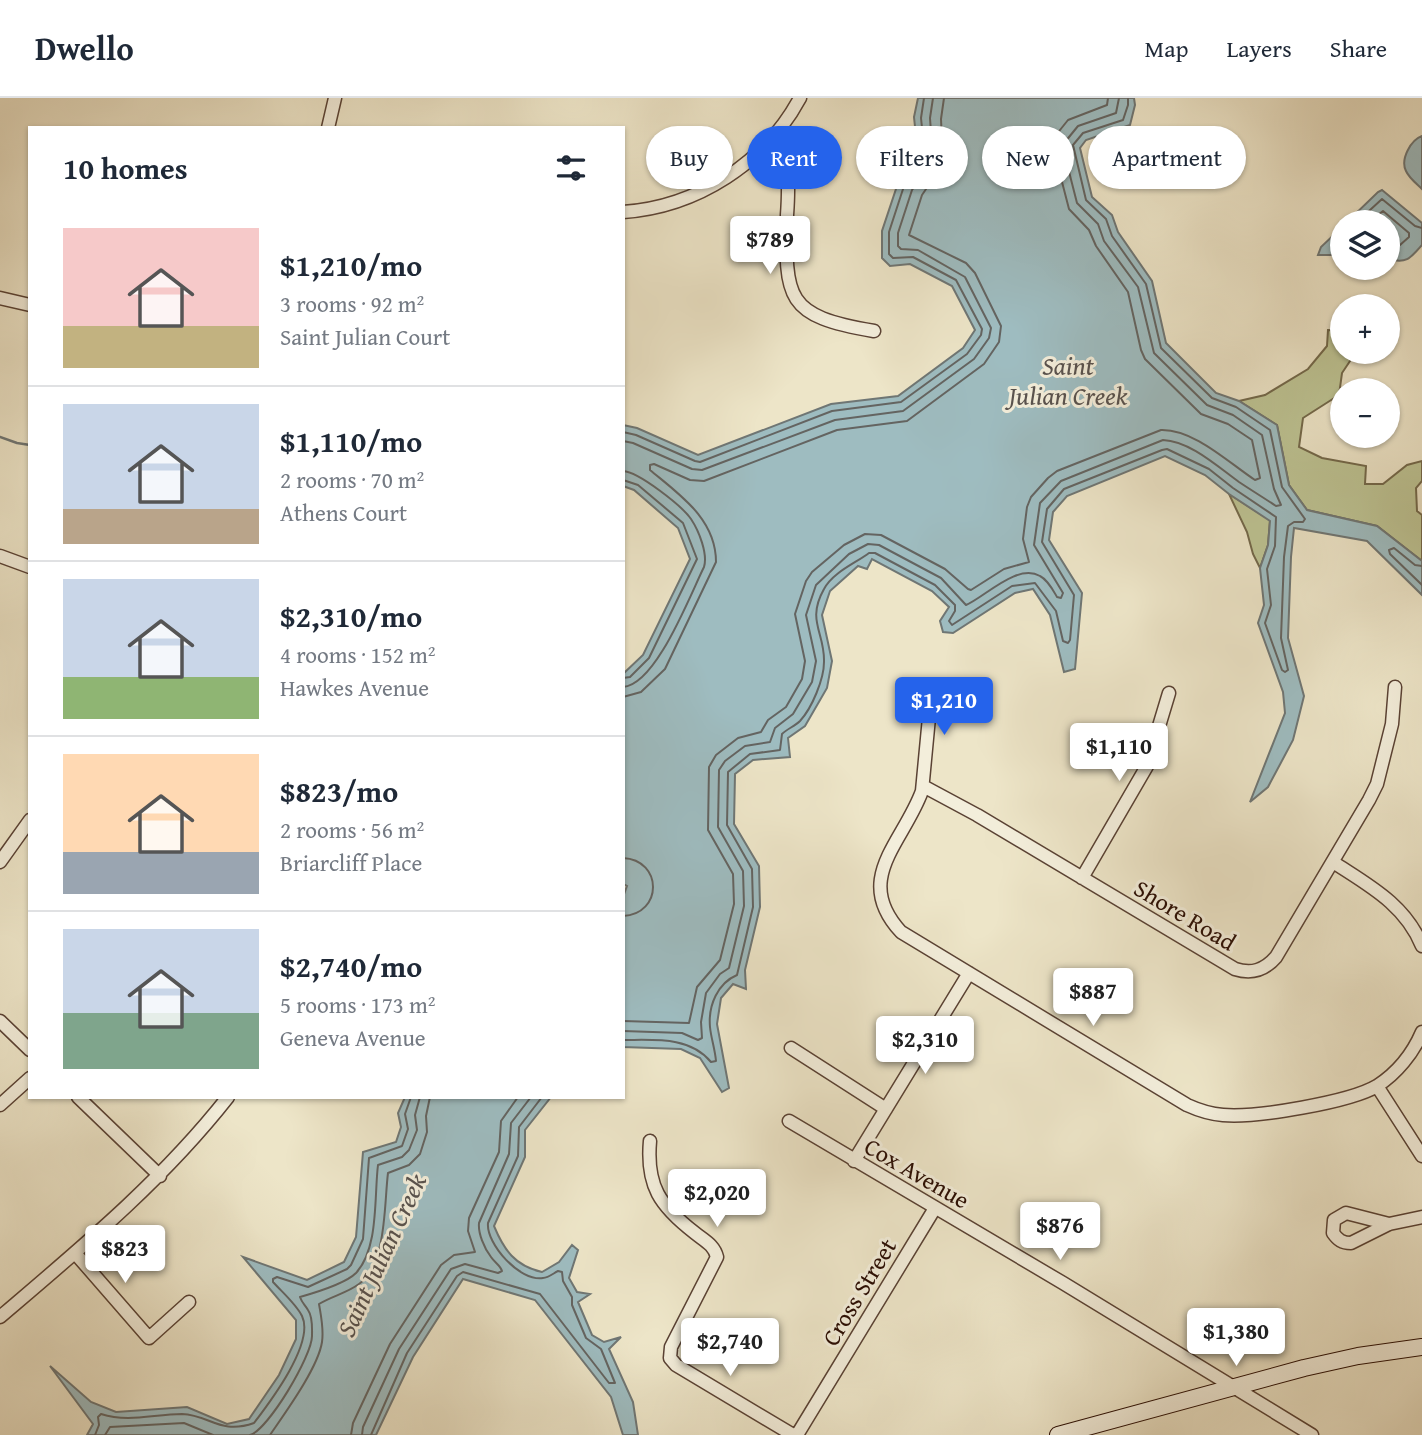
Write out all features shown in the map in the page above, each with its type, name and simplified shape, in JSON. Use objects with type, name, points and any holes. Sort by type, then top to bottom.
[{"type":"main road","points":[[1058,1435],[1358,1356],[1422,1348]]},
{"type":"street","points":[[328,126],[335,98]]},
{"type":"street","points":[[781,126],[800,98]]},
{"type":"street","points":[[625,212],[661,206],[709,188],[747,161]]},
{"type":"street","points":[[787,189],[786,270],[793,295],[801,305],[827,321],[874,331]]},
{"type":"street","points":[[0,298],[28,305]]},
{"type":"street","points":[[0,556],[28,566]]},
{"type":"street","points":[[932,686],[923,786],[917,806],[881,870],[879,880],[882,903],[891,922],[901,932],[1201,1111],[1236,1116],[1346,1099],[1377,1086],[1394,1073],[1409,1056],[1422,1032]]},
{"type":"street","name":"Shore Road","points":[[923,786],[976,814],[1235,969],[1251,972],[1265,967],[1276,957],[1369,800],[1379,779],[1392,724],[1395,687]]},
{"type":"street","points":[[1082,878],[1147,766],[1169,693]]},
{"type":"street","points":[[0,862],[28,823]]},
{"type":"street","points":[[1332,862],[1387,897],[1412,925],[1422,946]]},
{"type":"street","points":[[854,1161],[969,973]]},
{"type":"street","points":[[0,1021],[28,1048]]},
{"type":"street","points":[[791,1048],[886,1109]]},
{"type":"street","points":[[0,1105],[28,1080]]},
{"type":"street","points":[[1377,1086],[1422,1156]]},
{"type":"street","points":[[80,1099],[160,1176]]},
{"type":"street","points":[[0,1317],[160,1176],[227,1099]]},
{"type":"street","name":"Cox Avenue","points":[[789,1121],[1312,1435]]},
{"type":"street","points":[[650,1141],[648,1162],[657,1194],[671,1213],[715,1251],[715,1263],[670,1351],[673,1362],[795,1435]]},
{"type":"street","name":"Cross Street","points":[[795,1435],[935,1208]]},
{"type":"street","points":[[1389,1224],[1422,1217]]},
{"type":"street","points":[[75,1253],[149,1338],[188,1302]]},
{"type":"green space","points":[[1330,330],[1330,364],[1348,364],[1341,378],[1330,378],[1330,401],[1303,418],[1299,447],[1322,458],[1366,466],[1365,484],[1383,484],[1407,465],[1422,461],[1422,481],[1416,488],[1417,511],[1422,515],[1422,561],[1377,526],[1307,510],[1289,485],[1277,425],[1239,401],[1265,395],[1308,369],[1327,346]]},
{"type":"green space","points":[[1229,494],[1270,520],[1268,545],[1260,568],[1247,532]]},
{"type":"water","name":"Saint Julian Creek","points":[[918,98],[1134,98],[1130,125],[1088,126],[1088,139],[1080,148],[1092,197],[1112,215],[1118,232],[1152,281],[1166,343],[1216,393],[1239,401],[1277,425],[1289,485],[1307,510],[1377,526],[1422,561],[1422,595],[1367,541],[1294,528],[1288,638],[1304,696],[1293,740],[1268,787],[1250,802],[1285,713],[1283,692],[1258,623],[1264,605],[1260,568],[1268,545],[1270,521],[1205,475],[1165,456],[1067,496],[1053,512],[1049,540],[1082,593],[1075,669],[1064,672],[1050,615],[1033,589],[1015,593],[953,633],[943,632],[940,621],[949,607],[932,591],[872,559],[867,569],[858,566],[830,591],[822,615],[832,661],[827,688],[805,726],[788,738],[790,757],[753,760],[735,774],[734,824],[759,866],[760,907],[745,970],[746,989],[733,984],[721,998],[717,1024],[729,1088],[722,1092],[700,1058],[681,1049],[625,1047],[625,672],[643,655],[690,559],[678,528],[634,490],[625,487],[625,425],[637,428],[698,455],[831,404],[898,396],[963,348],[975,330],[952,286],[910,264],[890,266],[882,258],[882,231],[896,189],[968,189],[968,126],[915,126]]},
{"type":"water","points":[[1422,136],[1422,189],[1407,174],[1404,161],[1411,146]]},
{"type":"water","points":[[1382,190],[1422,223],[1422,245],[1411,257],[1400,261],[1400,210],[1359,210]]},
{"type":"water","points":[[1330,238],[1330,255],[1318,255],[1321,247]]},
{"type":"water","name":"Saint Julian Creek","points":[[404,1099],[549,1099],[525,1130],[525,1157],[494,1226],[512,1256],[525,1266],[542,1272],[559,1262],[572,1245],[578,1250],[569,1278],[577,1292],[590,1294],[578,1302],[592,1335],[604,1342],[621,1337],[609,1349],[633,1402],[638,1435],[623,1435],[611,1397],[535,1300],[463,1279],[413,1357],[376,1435],[87,1435],[93,1424],[50,1366],[91,1402],[116,1412],[187,1407],[227,1424],[249,1419],[279,1375],[296,1339],[296,1320],[243,1257],[307,1280],[344,1262],[356,1237],[363,1152],[396,1142],[401,1127],[398,1113]]},
{"type":"waterway","points":[[0,437],[28,445]]}]
